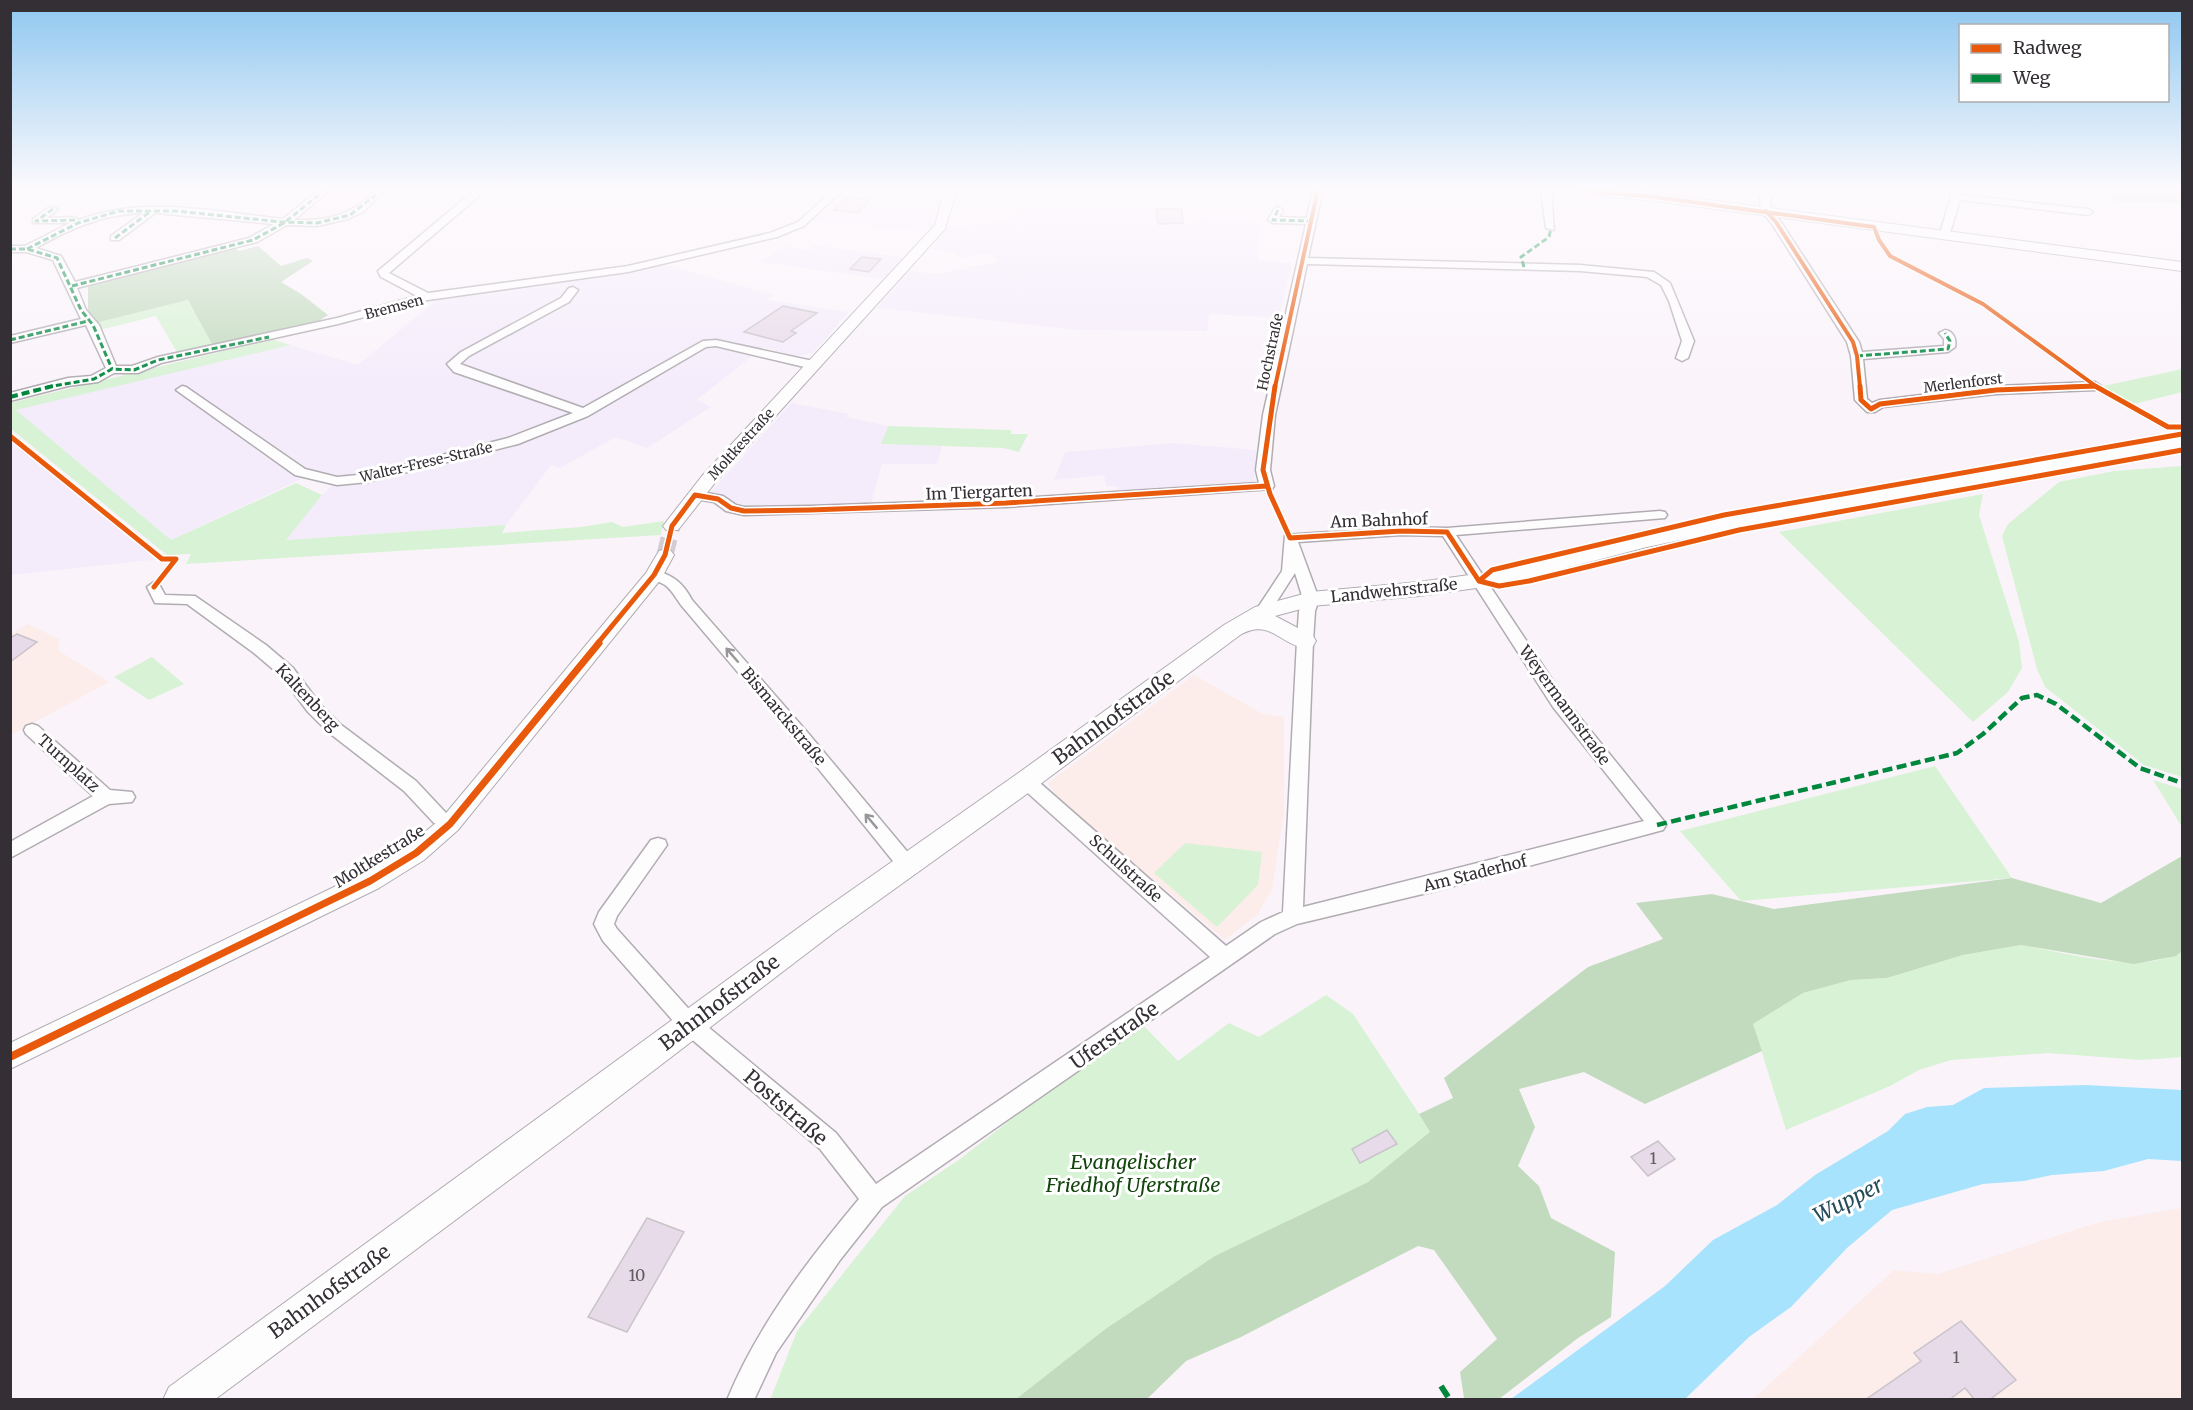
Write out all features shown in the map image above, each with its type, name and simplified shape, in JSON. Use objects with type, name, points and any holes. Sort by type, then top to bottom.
[{"type":"main road","points":[[2088,255],[2182,267]]},
{"type":"main road","name":"Landwehrstraße","points":[[1311,598],[1505,577],[1646,541],[1733,523],[2182,442]]},
{"type":"main road","name":"Bahnhofstraße","points":[[182,1400],[556,1125],[689,1024],[1232,630],[1255,617],[1311,598]]},
{"type":"main road","points":[[1255,617],[1271,622],[1305,641]]},
{"type":"street","points":[[46,255],[57,258],[72,286],[73,296],[88,321],[93,325],[112,369]]},
{"type":"street","points":[[72,286],[195,255]]},
{"type":"street","points":[[403,255],[383,271],[385,275],[427,297]]},
{"type":"street","name":"Bremsen","points":[[10,397],[68,382],[94,379],[112,369],[134,370],[167,358],[338,321],[427,297],[606,273],[692,255]]},
{"type":"street","name":"Moltkestraße","points":[[672,526],[695,495],[914,255]]},
{"type":"street","name":"Hochstraße","points":[[1267,486],[1263,470],[1269,415],[1303,255]]},
{"type":"street","points":[[1797,255],[1847,332],[1857,356],[1948,349],[1951,345],[1945,333]]},
{"type":"street","points":[[1301,261],[1580,268],[1650,274],[1665,283],[1674,301],[1688,341],[1682,358]]},
{"type":"street","points":[[573,290],[565,300],[465,354],[453,364],[458,369],[584,413]]},
{"type":"street","points":[[10,340],[88,321]]},
{"type":"street","name":"Walter-Frese-Straße","points":[[182,390],[300,472],[337,481],[368,478],[504,444],[584,413],[699,345],[716,343],[813,365]]},
{"type":"street","name":"Merlenforst","points":[[1857,356],[1861,400],[1871,409],[1880,404],[1996,390],[2095,386]]},
{"type":"street","name":"Im Tiergarten","points":[[695,495],[718,499],[731,508],[744,512],[837,511],[1050,502],[1267,486]]},
{"type":"street","name":"Am Bahnhof","points":[[1290,537],[1401,531],[1447,532],[1660,514]]},
{"type":"street","name":"Am Bahnhof","points":[[1447,532],[1479,581]]},
{"type":"street","points":[[1290,537],[1311,598],[1307,611],[1305,641],[1293,917]]},
{"type":"street","name":"Bahnhofstraße","points":[[1255,617],[1289,571],[1290,537]]},
{"type":"street","name":"Moltkestraße","points":[[10,1057],[370,881],[416,853],[451,823],[659,565]]},
{"type":"street","name":"Bismarckstraße","points":[[659,565],[681,591],[686,602],[802,736],[908,866]]},
{"type":"street","name":"Weyermannstraße","points":[[1479,581],[1559,703],[1657,825]]},
{"type":"street","name":"Kaltenberg","points":[[154,587],[160,600],[190,599],[260,649],[287,672],[314,708],[334,728],[405,781],[440,818],[451,823]]},
{"type":"street","name":"Turnplatz","points":[[32,730],[106,797]]},
{"type":"street","name":"Schulstraße","points":[[1026,781],[1224,957]]},
{"type":"street","name":"Turnplatz","points":[[10,851],[106,797],[126,797]]},
{"type":"street","name":"Am Staderhof","points":[[1293,917],[1431,884],[1657,825]]},
{"type":"street","name":"Poststraße","points":[[658,845],[616,900],[604,924],[610,935],[689,1024],[828,1141],[874,1199]]},
{"type":"street","name":"Uferstraße","points":[[740,1400],[767,1344],[831,1251],[874,1199],[1268,927],[1293,917]]},
{"type":"shaded area","points":[[770,255],[887,255],[903,257],[883,279],[760,262]]},
{"type":"shaded area","points":[[957,255],[980,255],[960,258]]},
{"type":"shaded area","points":[[993,255],[1258,255],[1258,260],[1292,263],[1279,318],[1209,314],[1207,331],[1080,330],[877,308],[909,271],[937,274],[998,262]]},
{"type":"shaded area","points":[[660,263],[775,295],[767,300],[849,312],[813,353],[795,356],[763,347],[697,400],[711,407],[647,448],[616,437],[560,468],[551,465],[506,525],[285,540],[322,495],[342,477],[318,471],[171,540],[15,409],[291,345],[358,365],[441,296],[465,291],[605,276]]},
{"type":"shaded area","points":[[791,403],[849,414],[846,417],[888,426],[881,444],[942,446],[937,464],[882,464],[871,504],[739,508],[726,498],[710,493]]},
{"type":"shaded area","points":[[11,440],[162,559],[11,575]]},
{"type":"shaded area","points":[[1173,443],[1256,450],[1254,486],[1119,494],[1118,487],[1106,486],[1104,475],[1054,480],[1065,452]]},
{"type":"shaded area","points":[[28,624],[59,639],[59,651],[109,682],[11,735],[11,634]]},
{"type":"shaded area","points":[[1194,675],[1263,714],[1284,717],[1284,812],[1272,889],[1258,914],[1225,940],[1128,858],[1066,810],[1048,783]]},
{"type":"shaded area","points":[[2182,1208],[2182,1399],[1752,1400],[1894,1270],[1938,1274],[2100,1222]]},
{"type":"green space","points":[[209,255],[268,255],[281,266],[307,258],[313,261],[281,282],[328,315],[314,324],[213,346],[188,300],[91,324],[88,321],[88,287]]},
{"type":"green space","points":[[188,300],[213,346],[178,354],[156,316],[95,331],[91,324]]},
{"type":"green space","points":[[272,339],[291,345],[16,410],[171,540],[296,483],[322,495],[286,540],[506,525],[502,533],[581,527],[612,522],[623,527],[664,521],[661,535],[186,564],[191,554],[167,555],[11,429],[10,403]]},
{"type":"green space","points":[[2182,369],[2182,392],[2130,405],[2099,387]]},
{"type":"green space","points":[[888,426],[1011,430],[1011,434],[1028,434],[1019,452],[1003,448],[881,444]]},
{"type":"green space","points":[[2182,466],[2182,777],[2144,765],[2045,687],[2037,669],[2002,536],[2008,524],[2059,482],[2114,471]]},
{"type":"green space","points":[[1983,494],[1979,515],[2019,642],[2022,668],[2008,692],[1973,722],[1779,532]]},
{"type":"green space","points":[[152,657],[184,684],[149,700],[114,677]]},
{"type":"green space","points":[[1935,766],[2012,878],[1741,901],[1680,831]]},
{"type":"green space","points":[[2153,780],[2182,789],[2182,827]]},
{"type":"green space","points":[[1185,843],[1262,852],[1258,885],[1217,927],[1154,873]]},
{"type":"green space","points":[[2182,856],[2182,951],[2176,956],[2134,964],[2021,945],[1963,955],[1887,978],[1851,980],[1803,993],[1753,1024],[1762,1051],[1645,1104],[1584,1072],[1519,1089],[1535,1127],[1518,1166],[1539,1186],[1551,1218],[1615,1252],[1611,1317],[1578,1338],[1499,1399],[1464,1398],[1460,1372],[1497,1339],[1434,1250],[1418,1246],[1241,1337],[1186,1361],[1147,1399],[1016,1399],[1104,1330],[1215,1256],[1368,1182],[1430,1132],[1419,1114],[1453,1098],[1444,1078],[1588,967],[1663,939],[1636,903],[1712,894],[1774,909],[2012,878],[2101,903]]},
{"type":"green space","points":[[2021,945],[2081,957],[2126,962],[2147,962],[2166,958],[2182,951],[2182,1057],[2141,1060],[2048,1053],[1951,1060],[1919,1070],[1890,1086],[1786,1130],[1753,1024],[1803,993],[1851,980],[1887,978],[1963,955]]},
{"type":"green space","name":"Evangelischer Friedhof Uferstraße","points":[[1326,995],[1353,1014],[1431,1132],[1368,1182],[1293,1218],[1104,1330],[1016,1399],[770,1400],[797,1331],[905,1196],[960,1159],[1045,1093],[1144,1026],[1178,1061],[1229,1023],[1259,1037]]},
{"type":"water","name":"Wupper","points":[[2086,1085],[2182,1090],[2182,1161],[2148,1159],[2104,1171],[1983,1184],[1892,1210],[1847,1248],[1791,1307],[1749,1337],[1685,1399],[1511,1399],[1665,1286],[1713,1240],[1777,1205],[1815,1175],[1888,1131],[1905,1114],[1927,1107],[1953,1105],[1984,1088]]},
{"type":"building","points":[[862,257],[881,259],[869,272],[850,269]]},
{"type":"building","points":[[783,306],[817,313],[791,331],[796,333],[783,342],[744,332]]},
{"type":"building","points":[[17,634],[37,642],[10,662],[10,638]]},
{"type":"building","points":[[1387,1130],[1397,1144],[1360,1163],[1352,1149]]},
{"type":"building","points":[[1658,1141],[1675,1159],[1648,1176],[1631,1157]]},
{"type":"building","points":[[647,1218],[684,1232],[627,1332],[588,1317]]},
{"type":"building","points":[[1961,1321],[2016,1380],[1989,1400],[1975,1400],[1965,1388],[1949,1400],[1865,1400],[1921,1361],[1914,1353]]},
{"type":"tunnel","points":[[665,555],[672,526]]},
{"type":"marked path","points":[[46,255],[57,258],[62,266],[77,302],[93,325],[112,369]]},
{"type":"marked path","points":[[72,286],[195,255]]},
{"type":"marked path","points":[[1524,255],[1521,257],[1524,267]]},
{"type":"marked path","points":[[10,340],[88,321]]},
{"type":"marked path","points":[[1857,356],[1948,349],[1950,341],[1945,333]]},
{"type":"marked path","points":[[10,397],[68,382],[94,379],[112,369],[134,370],[158,360],[269,337]]},
{"type":"marked path","points":[[1657,825],[1957,753],[1983,734],[2022,698],[2037,695],[2056,704],[2140,768],[2182,783]]},
{"type":"marked path","points":[[1441,1386],[1450,1400]]},
{"type":"cycle path","points":[[1303,255],[1277,373],[1263,470],[1270,494],[1290,538],[1401,531],[1447,532],[1479,581]]},
{"type":"cycle path","points":[[1797,255],[1853,342],[1857,356],[1861,400],[1871,409],[1880,404],[1996,390],[2095,386]]},
{"type":"cycle path","points":[[1889,255],[1983,304],[2095,386],[2168,427],[2182,427]]},
{"type":"cycle path","points":[[1479,581],[1492,570],[1724,515],[2182,434]]},
{"type":"cycle path","points":[[10,436],[162,559],[176,559],[154,587]]},
{"type":"cycle path","points":[[1479,581],[1499,586],[1529,581],[1739,530],[2182,450]]},
{"type":"cycle path","points":[[10,1057],[370,881],[416,853],[450,824],[654,575],[665,555],[672,526],[695,495],[718,499],[731,508],[744,511],[810,510],[1006,503],[1267,486]]}]
